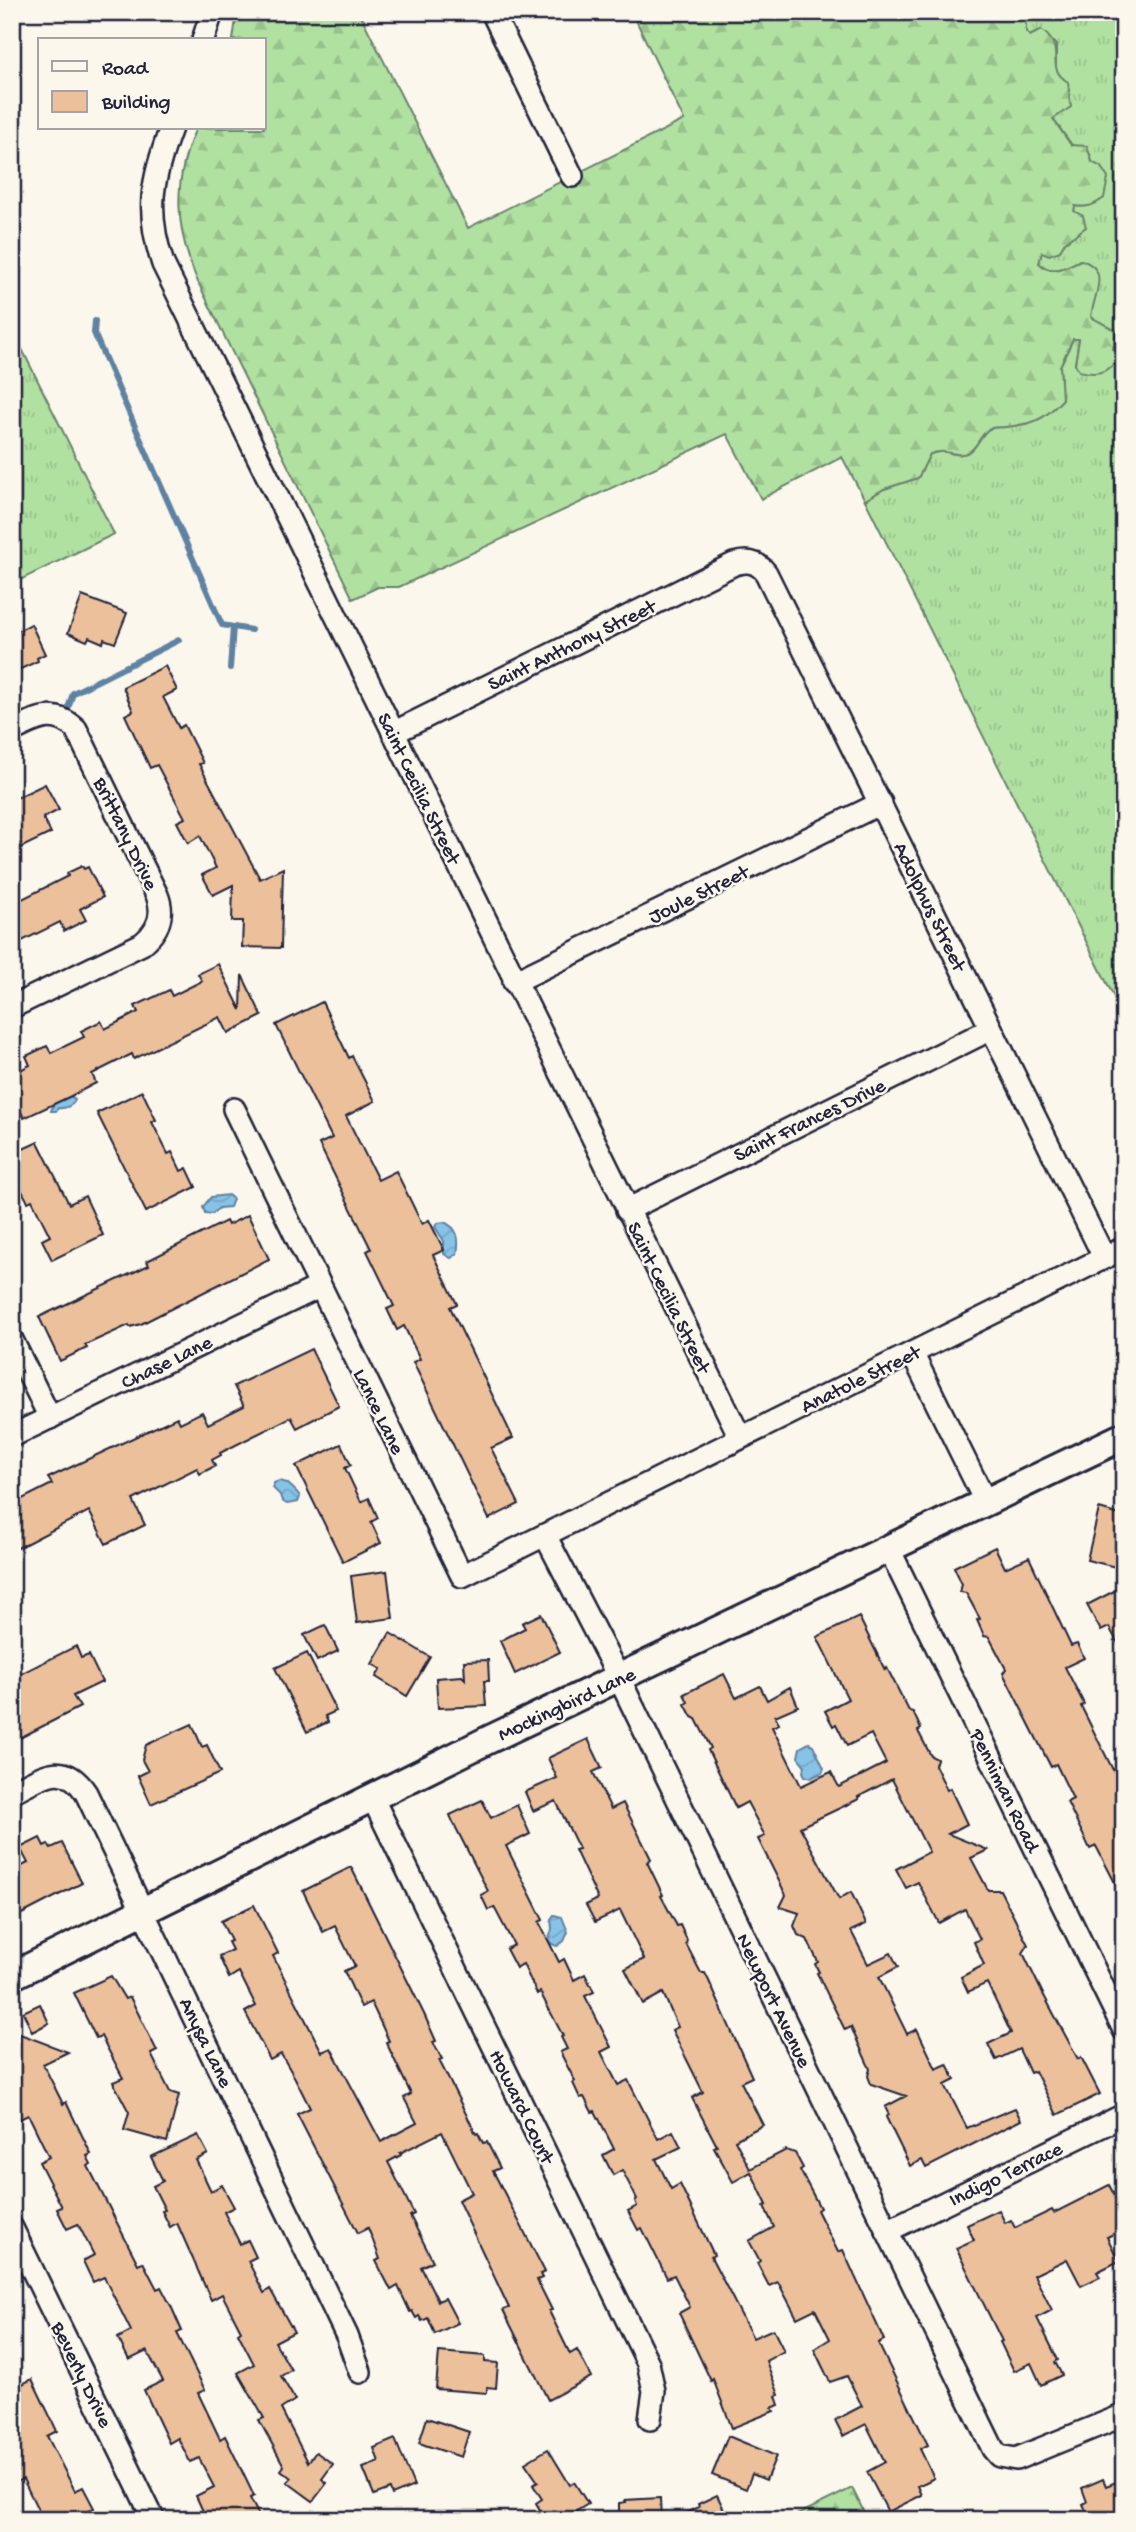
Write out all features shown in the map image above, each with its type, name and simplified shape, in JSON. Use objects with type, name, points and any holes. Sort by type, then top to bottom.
[{"type":"street","points":[[204,38],[212,12]]},
{"type":"street","points":[[492,12],[572,176]]},
{"type":"street","name":"Saint Cecilia Street","points":[[170,130],[158,161],[151,204],[152,225],[163,264],[740,1437]]},
{"type":"street","name":"Saint Anthony Street","points":[[393,733],[734,564],[751,561]]},
{"type":"street","name":"Adolphus Street","points":[[751,561],[766,573],[991,1030],[1114,1252]]},
{"type":"street","name":"Brittany Drive","points":[[12,730],[38,718],[52,716],[70,724],[80,737],[159,901],[160,918],[155,931],[142,944],[12,1007]]},
{"type":"street","name":"Joule Street","points":[[514,982],[881,803]]},
{"type":"street","name":"Saint Frances Drive","points":[[626,1210],[991,1030]]},
{"type":"street","name":"Lance Lane","points":[[234,1110],[462,1576],[597,1509]]},
{"type":"street","name":"Anatole Street","points":[[597,1509],[1114,1252]]},
{"type":"street","name":"Chase Lane","points":[[12,1436],[319,1287]]},
{"type":"street","points":[[12,1340],[50,1418]]},
{"type":"street","points":[[912,1353],[986,1503]]},
{"type":"street","name":"Mockingbird Lane","points":[[12,1976],[372,1797],[1124,1436]]},
{"type":"street","name":"Newport Avenue","points":[[545,1535],[619,1678],[988,2441],[999,2456],[1007,2459],[1026,2456],[1124,2415]]},
{"type":"street","name":"Penniman Road","points":[[889,1549],[1124,2030]]},
{"type":"street","name":"Anysa Lane","points":[[12,1792],[52,1773],[67,1773],[86,1793],[347,2336],[360,2372]]},
{"type":"street","name":"Howard Court","points":[[372,1797],[648,2363],[654,2391],[650,2419]]},
{"type":"street","name":"Indigo Terrace","points":[[887,2231],[1124,2115]]},
{"type":"street","name":"Beverly Drive","points":[[12,2228],[154,2520]]},
{"type":"green space","points":[[237,12],[359,12],[468,228],[684,120],[632,12],[1020,12],[1026,32],[1030,36],[1041,30],[1049,37],[1055,51],[1057,70],[1068,82],[1071,107],[1053,119],[1071,145],[1087,146],[1092,162],[1101,167],[1108,178],[1104,198],[1084,207],[1075,206],[1074,211],[1083,216],[1086,227],[1064,243],[1060,251],[1049,255],[1042,252],[1039,263],[1054,270],[1081,260],[1096,270],[1098,284],[1091,317],[1116,331],[1113,349],[1118,360],[1100,372],[1079,371],[1075,364],[1079,339],[1073,339],[1060,366],[1062,400],[1049,413],[1030,423],[989,429],[967,453],[930,454],[918,478],[884,489],[865,500],[842,457],[761,499],[727,434],[399,587],[378,587],[353,599],[198,282],[185,243],[179,205],[180,186],[188,148],[195,130],[266,130],[266,38],[233,38]]},
{"type":"green space","points":[[1020,12],[1124,12],[1124,1017],[865,500],[884,489],[918,478],[930,454],[967,453],[989,429],[1015,426],[1043,417],[1062,400],[1060,366],[1073,339],[1079,339],[1075,364],[1113,349],[1116,331],[1091,317],[1098,284],[1095,270],[1080,260],[1054,270],[1039,263],[1042,252],[1060,251],[1067,239],[1079,233],[1075,206],[1083,207],[1104,198],[1101,167],[1092,162],[1090,154],[1072,145],[1053,119],[1061,112],[1062,78],[1056,70],[1056,45],[1041,30],[1030,36],[1026,33],[1026,25]]},
{"type":"green space","points":[[12,329],[114,534],[12,584]]},
{"type":"green space","points":[[852,2488],[868,2520],[787,2520]]},
{"type":"water","points":[[71,1096],[75,1100],[72,1104],[51,1111],[54,1103]]},
{"type":"water","points":[[228,1195],[233,1199],[230,1207],[219,1208],[212,1214],[205,1213],[203,1207],[211,1197]]},
{"type":"water","points":[[444,1222],[452,1227],[458,1239],[457,1254],[451,1258],[444,1254],[444,1241],[435,1227]]},
{"type":"water","points":[[274,1483],[287,1483],[297,1492],[300,1497],[298,1502],[287,1504],[282,1501],[273,1488]]},
{"type":"water","points":[[809,1743],[813,1745],[824,1768],[822,1773],[811,1778],[805,1776],[805,1766],[798,1757],[800,1748]]},
{"type":"water","points":[[554,1915],[562,1917],[568,1932],[564,1941],[557,1946],[549,1939],[551,1919]]},
{"type":"building","points":[[82,596],[127,613],[115,643],[104,639],[103,643],[89,637],[87,641],[68,633]]},
{"type":"building","points":[[31,624],[45,654],[37,658],[38,661],[12,673],[12,634]]},
{"type":"building","points":[[165,666],[177,690],[163,697],[179,728],[184,725],[203,763],[199,764],[260,879],[283,868],[281,948],[242,947],[243,921],[232,921],[233,885],[213,895],[202,875],[216,868],[200,836],[188,843],[177,822],[185,818],[157,765],[150,768],[125,715],[133,711],[123,687]]},
{"type":"building","points":[[45,784],[59,810],[43,818],[51,833],[12,852],[12,800]]},
{"type":"building","points":[[82,866],[84,869],[88,867],[103,897],[80,909],[86,920],[64,931],[60,922],[12,946],[12,904],[68,876],[67,873]]},
{"type":"building","points":[[218,964],[241,1010],[242,975],[262,1016],[228,1033],[220,1017],[134,1059],[132,1054],[92,1074],[96,1083],[71,1096],[24,1118],[21,1112],[12,1117],[12,1074],[30,1065],[26,1056],[47,1046],[51,1053],[84,1037],[81,1031],[101,1021],[105,1029],[138,1012],[135,1006],[169,990],[172,996],[202,981],[198,974]]},
{"type":"building","points":[[322,1002],[349,1058],[352,1056],[375,1101],[346,1116],[378,1180],[396,1171],[422,1224],[429,1220],[444,1250],[433,1255],[457,1304],[450,1307],[513,1438],[491,1448],[519,1504],[489,1519],[413,1362],[420,1359],[404,1326],[397,1330],[387,1309],[394,1306],[367,1251],[371,1249],[319,1144],[332,1138],[276,1025]]},
{"type":"building","points":[[142,1091],[156,1120],[152,1122],[168,1154],[172,1152],[181,1171],[187,1168],[196,1187],[146,1212],[97,1113]]},
{"type":"building","points":[[38,1142],[69,1204],[85,1196],[103,1235],[52,1260],[42,1240],[50,1236],[32,1200],[28,1202],[12,1173],[12,1154]]},
{"type":"building","points":[[248,1215],[269,1259],[141,1324],[129,1325],[85,1345],[87,1348],[60,1361],[39,1317],[149,1265],[147,1261],[226,1221],[228,1225]]},
{"type":"building","points":[[311,1349],[339,1406],[297,1428],[291,1417],[220,1453],[221,1455],[212,1460],[215,1466],[200,1474],[197,1468],[133,1500],[145,1525],[106,1544],[89,1511],[12,1551],[12,1504],[52,1484],[48,1478],[177,1417],[180,1423],[202,1412],[208,1424],[244,1406],[234,1386]]},
{"type":"building","points":[[341,1444],[351,1465],[345,1468],[361,1502],[369,1498],[378,1518],[371,1522],[381,1543],[343,1562],[296,1466]]},
{"type":"building","points":[[1099,1509],[1124,1516],[1124,1569],[1087,1560]]},
{"type":"building","points":[[995,1547],[1005,1568],[1029,1557],[1071,1646],[1077,1644],[1084,1658],[1065,1667],[1084,1704],[1081,1706],[1113,1770],[1124,1764],[1124,1900],[1096,1846],[1090,1849],[1067,1802],[1073,1799],[1056,1764],[1051,1767],[1003,1673],[1006,1669],[989,1637],[984,1636],[977,1620],[980,1619],[966,1593],[960,1592],[962,1584],[954,1567]]},
{"type":"building","points":[[387,1571],[393,1618],[357,1623],[351,1576]]},
{"type":"building","points":[[1124,1586],[1124,1654],[1109,1627],[1101,1631],[1087,1605]]},
{"type":"building","points":[[541,1614],[560,1652],[515,1674],[500,1641],[525,1628],[522,1623]]},
{"type":"building","points":[[859,1617],[885,1670],[887,1668],[909,1711],[913,1712],[921,1729],[918,1731],[931,1756],[937,1759],[935,1765],[947,1790],[950,1788],[967,1824],[948,1834],[988,1850],[971,1858],[988,1890],[1000,1890],[1028,1945],[1023,1953],[1042,1992],[1100,2094],[1057,2115],[1035,2071],[1030,2073],[1019,2049],[996,2060],[988,2044],[1011,2033],[987,1983],[968,1992],[961,1977],[984,1965],[974,1942],[980,1939],[965,1909],[939,1923],[918,1882],[906,1888],[896,1869],[929,1852],[892,1779],[858,1797],[859,1799],[800,1827],[839,1899],[851,1892],[866,1924],[851,1931],[868,1964],[891,1953],[898,1967],[879,1977],[907,2034],[917,2029],[936,2069],[947,2064],[955,2080],[945,2085],[967,2128],[1015,2108],[1021,2120],[926,2168],[922,2160],[910,2166],[886,2117],[889,2115],[885,2107],[906,2096],[871,2084],[868,2076],[870,2069],[851,2027],[845,2030],[817,1973],[819,1972],[815,1964],[818,1962],[807,1939],[798,1935],[794,1926],[799,1913],[780,1907],[786,1895],[758,1839],[765,1836],[747,1802],[736,1808],[708,1750],[711,1748],[685,1704],[688,1702],[684,1694],[724,1674],[736,1698],[760,1686],[767,1700],[790,1687],[798,1706],[775,1716],[779,1724],[772,1727],[801,1786],[831,1772],[839,1787],[886,1763],[871,1734],[847,1746],[836,1724],[833,1726],[825,1711],[848,1699],[817,1637]]},
{"type":"building","points":[[325,1625],[338,1651],[317,1661],[304,1635]]},
{"type":"building","points":[[390,1633],[430,1657],[407,1696],[376,1677],[381,1669],[372,1664]]},
{"type":"building","points":[[76,1646],[81,1658],[89,1655],[102,1682],[73,1696],[80,1707],[12,1742],[12,1678]]},
{"type":"building","points":[[307,1653],[336,1711],[325,1716],[328,1722],[307,1732],[275,1668]]},
{"type":"building","points":[[488,1660],[489,1681],[484,1681],[486,1706],[438,1708],[436,1678],[462,1676],[465,1679],[464,1661]]},
{"type":"building","points":[[192,1724],[202,1747],[207,1745],[220,1773],[151,1804],[138,1776],[148,1771],[142,1760],[146,1745]]},
{"type":"building","points":[[588,1739],[602,1768],[593,1772],[611,1809],[623,1803],[651,1859],[647,1862],[663,1895],[661,1896],[677,1926],[680,1925],[687,1940],[686,1944],[701,1973],[705,1973],[752,2077],[741,2082],[763,2125],[735,2140],[750,2169],[786,2150],[795,2153],[803,2168],[800,2170],[820,2208],[817,2210],[838,2252],[843,2250],[884,2340],[878,2343],[928,2445],[920,2449],[934,2478],[918,2486],[922,2495],[888,2512],[867,2472],[885,2462],[866,2424],[843,2436],[835,2420],[862,2406],[847,2376],[830,2382],[814,2349],[830,2339],[815,2309],[797,2318],[778,2282],[769,2286],[757,2263],[760,2261],[749,2241],[774,2227],[764,2206],[767,2205],[751,2172],[733,2182],[714,2147],[717,2146],[692,2098],[703,2092],[672,2030],[678,2027],[663,1993],[643,2004],[625,1969],[644,1959],[620,1910],[595,1922],[586,1905],[598,1899],[575,1850],[579,1849],[556,1801],[533,1811],[525,1792],[557,1778],[548,1758]]},
{"type":"building","points":[[482,1800],[491,1818],[517,1805],[530,1834],[506,1846],[543,1920],[539,1922],[559,1962],[564,1959],[574,1980],[585,1974],[594,1992],[585,1996],[611,2047],[601,2052],[618,2085],[628,2080],[658,2139],[673,2131],[681,2147],[656,2159],[671,2189],[680,2184],[714,2255],[711,2257],[753,2338],[773,2329],[784,2351],[766,2361],[779,2395],[776,2396],[779,2405],[772,2408],[774,2411],[732,2428],[713,2379],[711,2381],[679,2313],[690,2307],[674,2275],[667,2278],[642,2228],[638,2230],[628,2211],[637,2206],[637,2199],[622,2170],[613,2175],[603,2155],[614,2149],[595,2111],[592,2112],[584,2097],[580,2098],[573,2083],[575,2081],[560,2052],[567,2049],[561,2037],[563,2036],[540,1992],[537,1994],[523,1964],[516,1968],[506,1949],[514,1945],[494,1907],[488,1910],[481,1895],[488,1891],[450,1815]]},
{"type":"building","points":[[40,1838],[44,1846],[48,1844],[51,1848],[62,1843],[82,1883],[12,1919],[12,1871],[28,1863],[20,1848]]},
{"type":"building","points":[[351,1867],[424,2014],[442,2059],[439,2060],[476,2134],[478,2133],[483,2143],[487,2142],[500,2168],[493,2171],[545,2272],[540,2274],[542,2278],[537,2280],[552,2310],[549,2311],[570,2354],[577,2350],[591,2377],[548,2400],[503,2310],[509,2308],[458,2200],[472,2193],[442,2132],[388,2162],[414,2214],[410,2216],[433,2261],[421,2267],[438,2301],[445,2298],[458,2323],[435,2334],[428,2318],[422,2321],[419,2316],[416,2318],[412,2311],[410,2312],[398,2286],[391,2290],[376,2261],[380,2259],[368,2228],[358,2233],[297,2114],[310,2108],[295,2078],[281,2054],[270,2060],[245,2012],[256,2006],[239,1972],[229,1978],[219,1956],[232,1950],[228,1942],[231,1941],[221,1921],[254,1905],[278,1953],[273,1956],[322,2052],[331,2048],[381,2142],[417,2123],[404,2098],[411,2094],[386,2042],[389,2041],[371,2002],[361,2007],[344,1971],[355,1966],[335,1926],[323,1932],[303,1891]]},
{"type":"building","points":[[111,1976],[125,1999],[130,1997],[157,2051],[151,2054],[170,2092],[179,2095],[167,2142],[124,2130],[129,2112],[113,2082],[123,2078],[101,2036],[96,2038],[74,1993]]},
{"type":"building","points":[[40,2004],[49,2023],[32,2032],[23,2012]]},
{"type":"building","points":[[12,2031],[68,2052],[43,2064],[63,2104],[66,2102],[91,2154],[87,2156],[91,2164],[88,2166],[138,2264],[143,2262],[157,2289],[161,2287],[171,2306],[182,2331],[177,2333],[205,2390],[198,2393],[220,2439],[225,2436],[254,2496],[250,2498],[261,2520],[207,2520],[196,2496],[214,2487],[199,2458],[190,2462],[178,2438],[169,2443],[144,2390],[163,2381],[147,2351],[129,2360],[118,2338],[131,2331],[104,2277],[93,2282],[83,2261],[94,2255],[78,2224],[67,2229],[57,2209],[62,2207],[39,2162],[49,2157],[31,2120],[28,2115],[12,2123]]},
{"type":"building","points":[[198,2135],[208,2154],[196,2160],[211,2191],[222,2185],[234,2207],[224,2212],[240,2244],[248,2240],[256,2257],[248,2261],[264,2293],[270,2289],[294,2332],[275,2342],[291,2370],[281,2376],[295,2400],[281,2409],[308,2462],[316,2452],[333,2464],[322,2479],[327,2483],[313,2501],[287,2482],[291,2478],[281,2470],[284,2466],[259,2420],[264,2418],[238,2373],[254,2364],[238,2333],[241,2331],[222,2294],[211,2300],[177,2223],[170,2227],[153,2186],[163,2181],[151,2157]]},
{"type":"building","points":[[1109,2185],[1124,2213],[1124,2229],[1107,2237],[1119,2261],[1097,2272],[1100,2277],[1081,2286],[1067,2259],[1034,2275],[1052,2310],[1037,2318],[1058,2360],[1055,2362],[1062,2375],[1041,2385],[1031,2363],[1014,2371],[956,2248],[974,2240],[967,2225],[999,2210],[1005,2223],[1011,2220],[1015,2228],[1052,2210],[1054,2213]]},
{"type":"building","points":[[439,2352],[485,2356],[485,2362],[498,2363],[496,2388],[487,2387],[487,2393],[436,2389]]},
{"type":"building","points":[[32,2379],[57,2431],[47,2436],[75,2491],[83,2487],[94,2508],[71,2520],[43,2520],[23,2479],[12,2484],[12,2389]]},
{"type":"building","points":[[427,2418],[469,2432],[461,2457],[419,2443]]},
{"type":"building","points":[[728,2436],[776,2456],[766,2480],[752,2474],[746,2489],[712,2475]]},
{"type":"building","points":[[395,2439],[414,2486],[392,2495],[390,2489],[374,2495],[363,2468],[379,2462],[374,2448]]},
{"type":"building","points":[[548,2449],[570,2485],[574,2482],[588,2504],[562,2520],[546,2520],[536,2503],[542,2499],[533,2485],[538,2482],[525,2463]]},
{"type":"building","points":[[1103,2479],[1106,2486],[1124,2479],[1124,2520],[1090,2520],[1083,2504],[1087,2502],[1082,2488]]},
{"type":"building","points":[[717,2495],[729,2520],[673,2520],[699,2507],[698,2504]]},
{"type":"building","points":[[660,2498],[661,2520],[619,2520],[619,2503],[626,2502],[625,2500]]},
{"type":"waterway","points":[[95,321],[94,333],[222,625],[251,630]]},
{"type":"waterway","points":[[230,668],[233,627]]},
{"type":"waterway","points":[[65,718],[73,693],[179,640]]}]
